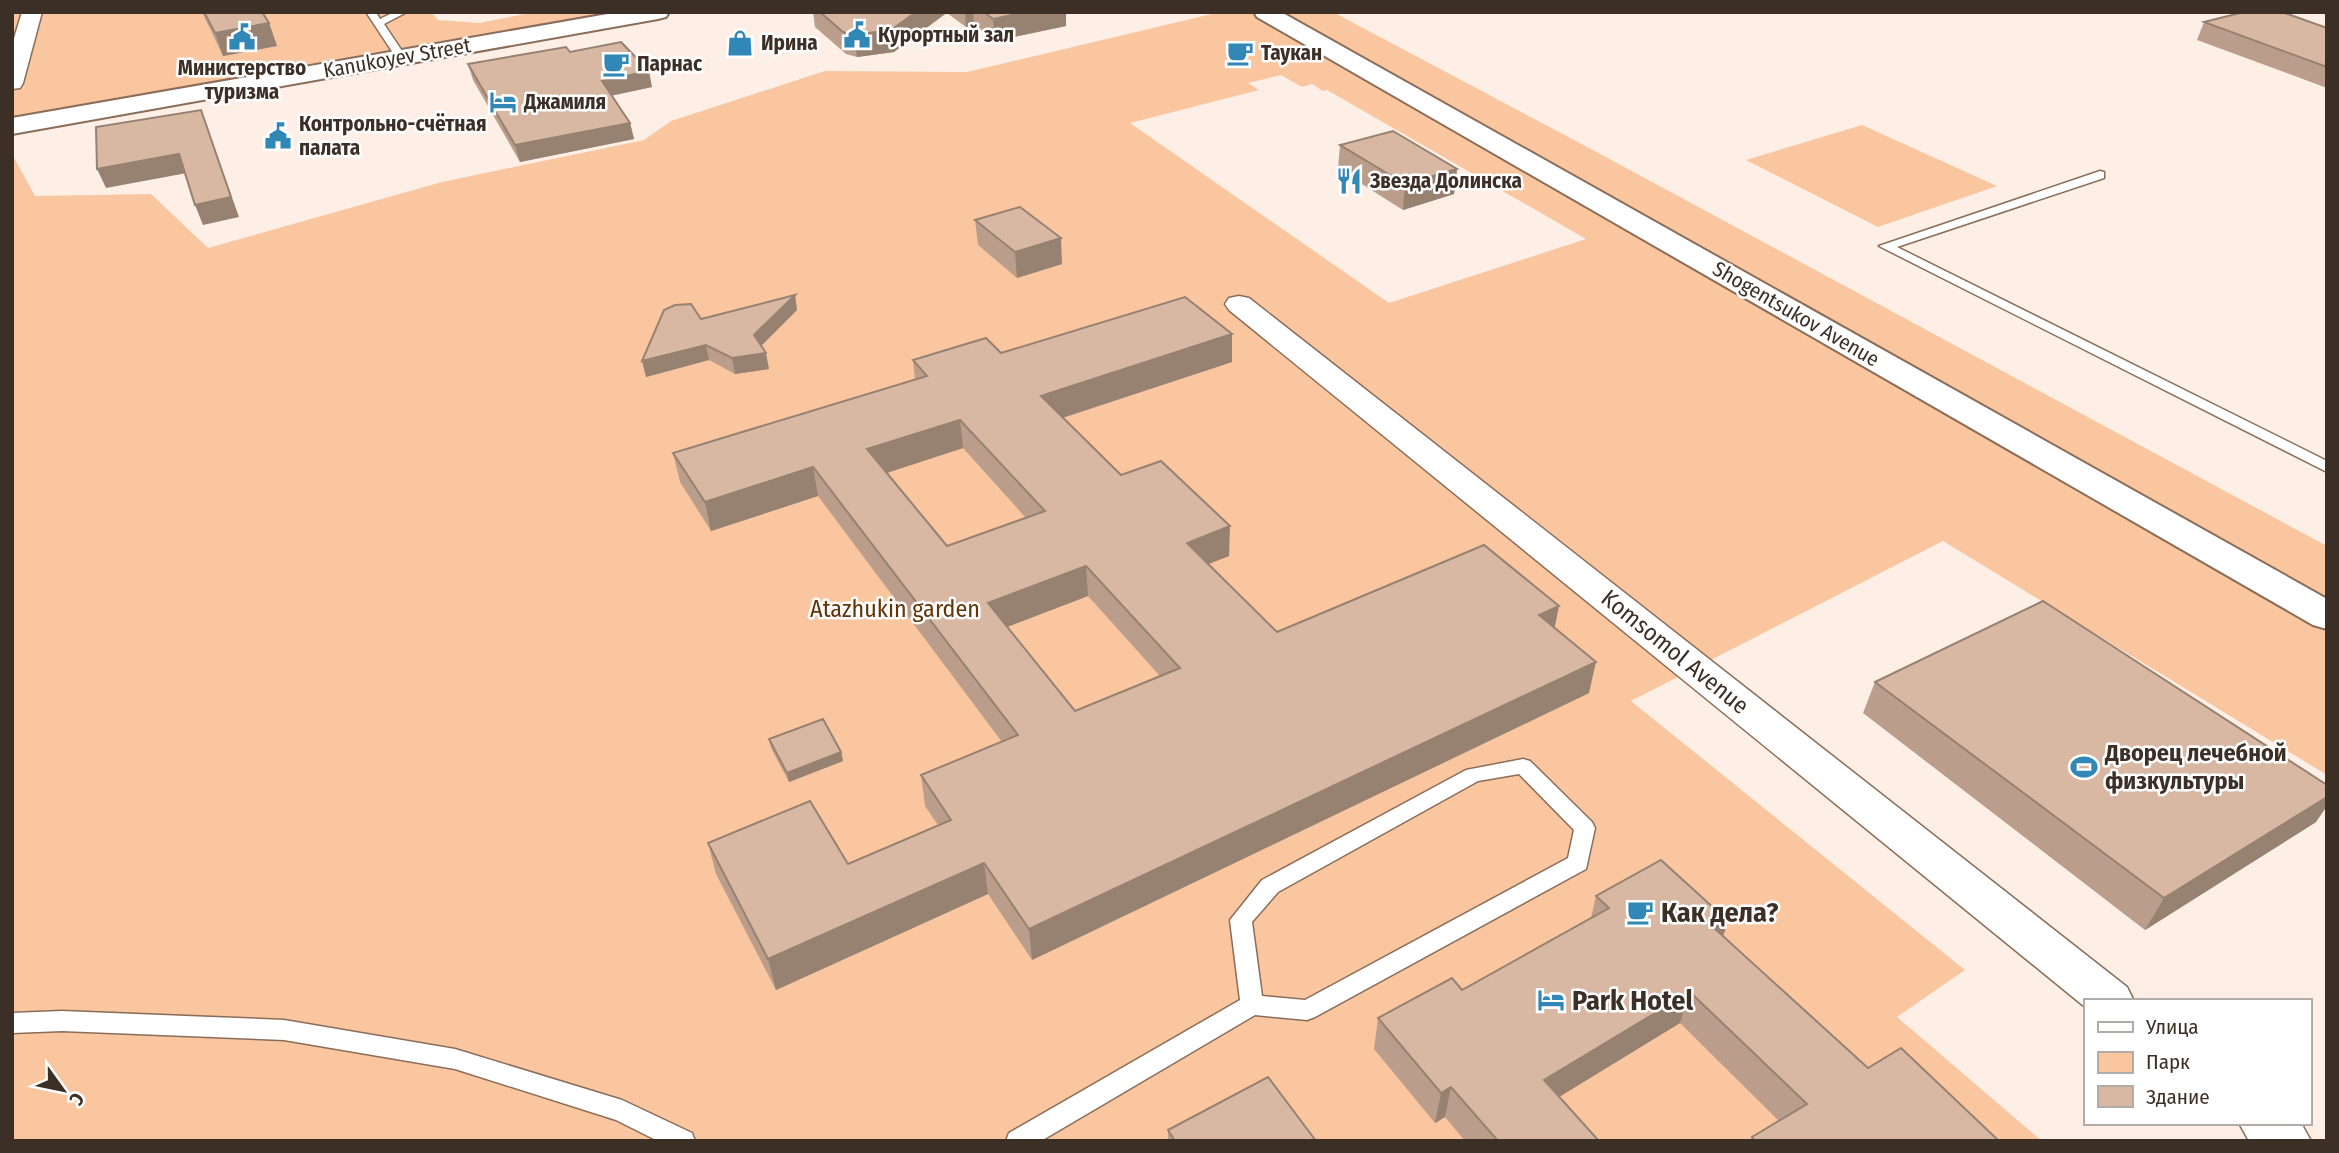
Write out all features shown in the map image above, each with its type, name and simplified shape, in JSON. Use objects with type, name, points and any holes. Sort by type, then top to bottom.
[{"type":"street","points":[[12,83],[32,12]]},
{"type":"street","name":"Kanukoyev Street","points":[[12,126],[659,12]]},
{"type":"street","name":"Shogentsukov Avenue","points":[[1265,12],[2327,616]]},
{"type":"street","name":"Komsomol Avenue","points":[[1239,304],[2108,999]]},
{"type":"street","points":[[2266,1125],[2286,1141]]},
{"type":"lane","points":[[371,12],[401,57]]},
{"type":"lane","points":[[379,23],[402,12]]},
{"type":"lane","points":[[2100,174],[1886,246],[2327,467]]},
{"type":"lane","points":[[1018,1141],[1252,1004],[1307,1010],[1578,863],[1585,828],[1523,766],[1473,775],[1270,886],[1241,920],[1252,1004]]},
{"type":"lane","points":[[12,1023],[62,1021],[284,1030],[455,1059],[622,1111],[682,1141]]},
{"type":"green space","points":[[12,12],[431,12],[438,20],[479,23],[535,12],[658,12],[12,126]]},
{"type":"green space","name":"Atazhukin garden","points":[[1220,12],[1333,12],[2327,546],[2327,775],[1943,541],[1631,701],[1965,970],[1897,1017],[2042,1141],[12,1141],[12,154],[35,196],[151,194],[208,248],[442,182],[644,140],[671,121],[825,71],[967,72]],"holes":[[[1281,75],[1302,87],[1312,84],[1323,91],[1327,90],[1586,239],[1389,303],[1130,123],[1259,90],[1248,83]]]},
{"type":"green space","points":[[1862,125],[1997,186],[1878,227],[1746,160]]},
{"type":"building","points":[[204,12],[262,12],[269,23],[215,33]]},
{"type":"building","points":[[820,12],[916,12],[891,30],[854,35],[843,32]]},
{"type":"building","points":[[984,12],[1026,12],[993,19]]},
{"type":"building","points":[[2244,12],[2282,12],[2327,28],[2327,67],[2204,22]]},
{"type":"building","points":[[621,42],[649,71],[602,81],[630,123],[515,145],[468,64],[566,47],[570,52]]},
{"type":"building","points":[[201,110],[231,197],[195,205],[179,154],[97,169],[96,127]]},
{"type":"building","points":[[1393,131],[1457,169],[1405,184],[1340,145]]},
{"type":"building","points":[[1020,207],[1061,238],[1015,252],[975,220]]},
{"type":"building","points":[[795,295],[754,335],[766,353],[732,358],[706,345],[642,361],[664,310],[675,305],[691,304],[701,319]]},
{"type":"building","points":[[1185,297],[1232,334],[1041,396],[1121,475],[1161,461],[1230,526],[1187,543],[1277,632],[1484,545],[1559,606],[1539,615],[1596,662],[1029,929],[984,863],[768,959],[708,843],[810,801],[848,864],[951,820],[921,775],[1018,735],[813,467],[705,502],[673,453],[927,376],[913,360],[986,338],[1001,353]],"holes":[[[960,420],[1045,511],[947,546],[867,449]],[[1086,566],[1180,668],[1075,711],[988,603]]]},
{"type":"building","name":"Дворец лечебной физкультуры","points":[[2043,601],[2327,785],[2327,797],[2164,898],[1875,682]]},
{"type":"building","points":[[823,719],[841,752],[787,773],[769,739]]},
{"type":"building","points":[[1661,860],[1728,921],[1714,928],[1868,1068],[1901,1048],[1999,1141],[1755,1141],[1752,1137],[1807,1104],[1690,992],[1544,1080],[1599,1141],[1498,1141],[1451,1087],[1441,1093],[1378,1018],[1452,978],[1462,990],[1609,908],[1596,896]]},
{"type":"building","points":[[1268,1077],[1316,1141],[1175,1141],[1168,1130]]},
{"type":"place","name":"Курортный зал","points":[[857,35]]},
{"type":"place","name":"Министерство туризма","points":[[242,37]]},
{"type":"place","name":"Ирина","points":[[740,43]]},
{"type":"place","name":"Таукан","points":[[1240,53]]},
{"type":"place","name":"Парнас","points":[[616,64]]},
{"type":"place","name":"Джамиля","points":[[503,102]]},
{"type":"place","name":"Контрольно-счётная палата","points":[[278,136]]},
{"type":"place","name":"Звезда Долинска","points":[[1349,181]]},
{"type":"place","name":"Дворец лечебной физкультуры","points":[[2084,767]]},
{"type":"place","name":"Как дела?","points":[[1640,912]]},
{"type":"place","name":"Park Hotel","points":[[1551,1000]]}]
